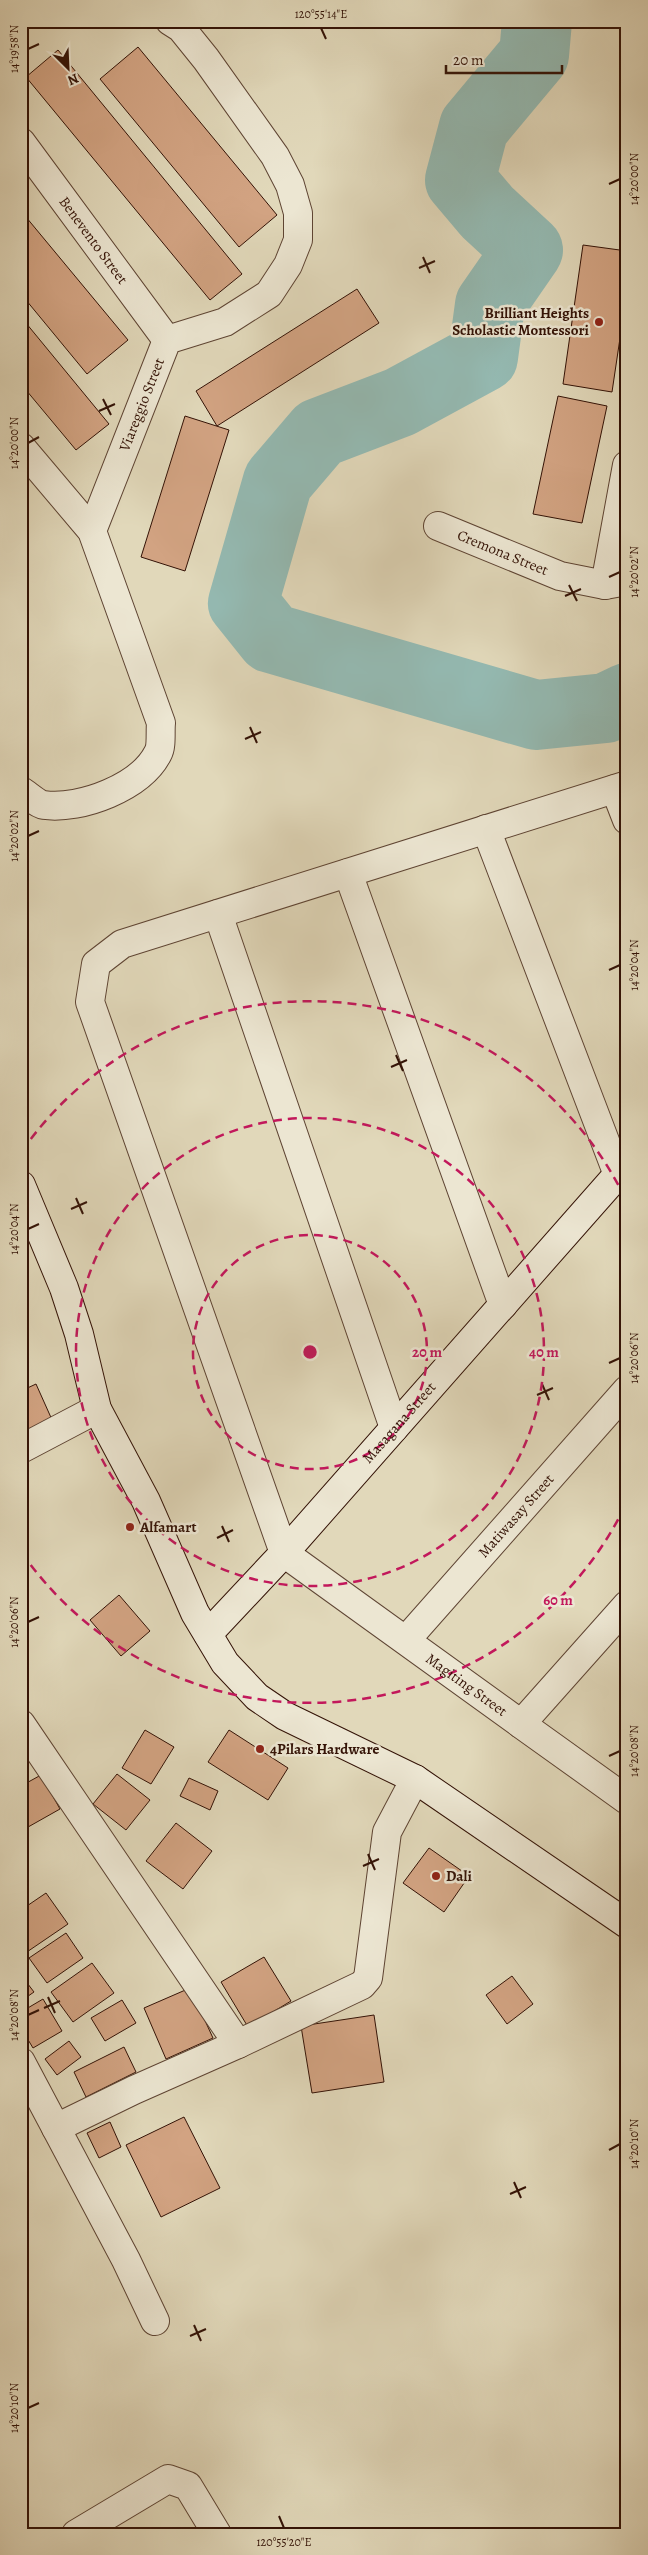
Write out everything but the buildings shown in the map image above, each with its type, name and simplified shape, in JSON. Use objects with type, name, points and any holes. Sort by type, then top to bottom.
[{"type":"street","name":"Viareggio Street","points":[[92,530],[167,340],[225,322],[269,294],[288,265],[298,240],[298,213],[290,184],[275,156],[206,59],[181,28],[170,21]]},
{"type":"street","name":"Benevento Street","points":[[21,142],[167,340]]},
{"type":"street","points":[[21,448],[92,530],[161,723],[160,752],[144,773],[114,791],[69,805],[32,798]]},
{"type":"street","points":[[616,583],[627,465]]},
{"type":"street","name":"Cremona Street","points":[[438,526],[560,576],[616,583]]},
{"type":"street","points":[[284,1553],[90,1002],[96,964],[122,944],[621,787],[627,820]]},
{"type":"street","points":[[486,829],[622,1170]]},
{"type":"street","points":[[348,873],[503,1305]]},
{"type":"street","points":[[218,914],[394,1428]]},
{"type":"street","name":"Masagana Street","points":[[208,1634],[284,1553],[622,1170]]},
{"type":"street","points":[[21,1185],[64,1288],[79,1334],[97,1409],[146,1501],[195,1612],[226,1664],[257,1697],[285,1716],[415,1779],[627,1924]]},
{"type":"street","name":"Matiwasay Street","points":[[406,1640],[627,1390]]},
{"type":"street","points":[[21,1449],[97,1409]]},
{"type":"street","name":"Magiting Street","points":[[284,1553],[521,1724],[627,1605]]},
{"type":"street","points":[[21,1724],[238,2044]]},
{"type":"street","points":[[521,1724],[627,1800]]},
{"type":"street","points":[[56,2128],[362,1985],[368,1978],[387,1832],[415,1779]]},
{"type":"street","points":[[21,2062],[126,2260],[155,2321]]},
{"type":"street","points":[[76,2534],[168,2479],[188,2486],[217,2534]]},
{"type":"waterway","points":[[537,21],[534,55],[474,127],[460,180],[487,212],[528,250],[490,305],[483,357],[400,402],[319,433],[278,481],[243,603],[271,638],[536,715],[606,708],[627,698]]},
{"type":"place","name":"Brilliant Heights Scholastic Montessori","points":[[599,322]]},
{"type":"place","name":"Alfamart","points":[[130,1527]]},
{"type":"place","name":"4Pilars Hardware","points":[[260,1749]]},
{"type":"place","name":"Dali","points":[[436,1876]]}]
